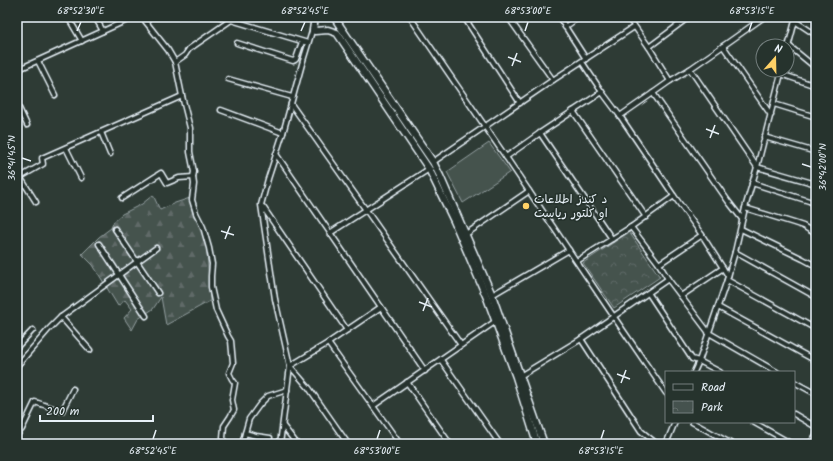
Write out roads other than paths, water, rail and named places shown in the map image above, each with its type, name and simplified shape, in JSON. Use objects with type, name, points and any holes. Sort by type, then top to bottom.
[{"type":"main road","points":[[315,17],[312,28],[313,30],[339,31],[433,162],[492,295],[544,444]]},
{"type":"main road","points":[[334,17],[339,31],[429,169],[454,221],[496,321],[516,377],[537,444]]},
{"type":"street","points":[[95,17],[104,31]]},
{"type":"street","points":[[17,70],[134,17]]},
{"type":"street","points":[[142,17],[168,50],[175,62],[190,128],[190,152],[194,172],[192,200],[196,213],[203,227],[209,248],[212,264],[211,287],[216,310],[231,341],[233,363],[229,373],[235,383],[232,400],[234,410],[224,426],[224,444]]},
{"type":"street","points":[[221,17],[308,43]]},
{"type":"street","points":[[410,17],[665,392]]},
{"type":"street","points":[[464,17],[520,104]]},
{"type":"street","points":[[508,17],[553,80]]},
{"type":"street","points":[[559,17],[586,59]]},
{"type":"street","points":[[565,27],[579,17]]},
{"type":"street","points":[[628,17],[670,81]]},
{"type":"street","points":[[679,17],[683,21]]},
{"type":"street","points":[[649,47],[689,17]]},
{"type":"street","points":[[620,116],[724,46],[764,17]]},
{"type":"street","points":[[69,19],[82,41]]},
{"type":"street","points":[[790,38],[796,19],[816,35]]},
{"type":"street","points":[[175,62],[189,49],[231,20]]},
{"type":"street","points":[[433,162],[634,27]]},
{"type":"street","points":[[280,444],[290,366],[275,299],[261,206],[283,134],[292,96],[312,28]]},
{"type":"street","points":[[237,43],[295,60],[302,42]]},
{"type":"street","points":[[724,46],[771,115]]},
{"type":"street","points":[[795,51],[816,68]]},
{"type":"street","points":[[38,61],[55,95]]},
{"type":"street","points":[[582,62],[702,235],[728,278],[816,329]]},
{"type":"street","points":[[690,69],[757,167],[816,184]]},
{"type":"street","points":[[795,77],[816,86]]},
{"type":"street","points":[[694,371],[728,278],[741,229],[742,219],[780,78]]},
{"type":"street","points":[[228,80],[292,96]]},
{"type":"street","points":[[506,157],[540,132],[602,92]]},
{"type":"street","points":[[653,94],[742,219]]},
{"type":"street","points":[[19,178],[44,164],[42,158],[182,96]]},
{"type":"street","points":[[17,104],[27,125]]},
{"type":"street","points":[[291,104],[461,346]]},
{"type":"street","points":[[774,104],[816,117]]},
{"type":"street","points":[[221,110],[283,134]]},
{"type":"street","points":[[573,111],[646,217]]},
{"type":"street","points":[[101,132],[110,154]]},
{"type":"street","points":[[540,132],[612,239]]},
{"type":"street","points":[[764,137],[816,152]]},
{"type":"street","points":[[66,148],[81,178]]},
{"type":"street","points":[[276,154],[425,371]]},
{"type":"street","points":[[330,233],[429,169]]},
{"type":"street","points":[[17,172],[19,178],[36,202]]},
{"type":"street","points":[[122,198],[161,173],[167,183],[179,178],[193,177]]},
{"type":"street","points":[[752,183],[816,204]]},
{"type":"street","points":[[466,234],[529,191]]},
{"type":"street","points":[[577,261],[646,217],[674,196]]},
{"type":"street","points":[[261,206],[347,330]]},
{"type":"street","points":[[745,208],[798,225],[816,234]]},
{"type":"street","points":[[631,227],[709,333],[775,371]]},
{"type":"street","points":[[115,229],[158,293]]},
{"type":"street","points":[[741,229],[816,266]]},
{"type":"street","points":[[659,264],[702,235]]},
{"type":"street","points":[[99,244],[146,316]]},
{"type":"street","points":[[17,366],[61,317],[156,248]]},
{"type":"street","points":[[492,295],[569,250]]},
{"type":"street","points":[[735,252],[816,297]]},
{"type":"street","points":[[681,296],[723,268]]},
{"type":"street","points":[[520,376],[581,339],[649,294],[668,279]]},
{"type":"street","points":[[649,294],[692,359],[718,371]]},
{"type":"street","points":[[718,306],[816,360]]},
{"type":"street","points":[[290,366],[328,343],[380,307]]},
{"type":"street","points":[[61,317],[90,350]]},
{"type":"street","points":[[373,406],[496,321]]},
{"type":"street","points":[[17,347],[33,330]]},
{"type":"street","points":[[581,339],[641,431],[657,444]]},
{"type":"street","points":[[328,343],[400,444]]},
{"type":"street","points":[[441,360],[500,444]]},
{"type":"street","points":[[290,366],[309,388],[348,444]]},
{"type":"street","points":[[407,382],[450,444]]},
{"type":"street","points":[[795,383],[816,394]]},
{"type":"street","points":[[17,436],[35,402],[62,412],[72,389]]},
{"type":"street","points":[[242,444],[249,419],[260,404],[268,396],[286,390]]},
{"type":"street","points":[[795,415],[816,426]]},
{"type":"street","points":[[666,444],[675,423]]},
{"type":"street","points":[[694,423],[732,444]]},
{"type":"street","points":[[755,423],[792,444]]},
{"type":"street","points":[[283,426],[297,444]]},
{"type":"street","points":[[244,433],[270,438]]},
{"type":"street","points":[[810,444],[816,435]]},
{"type":"place","name":"د کندز اطلاعات او کلتور ریاست","points":[[526,206]]}]
